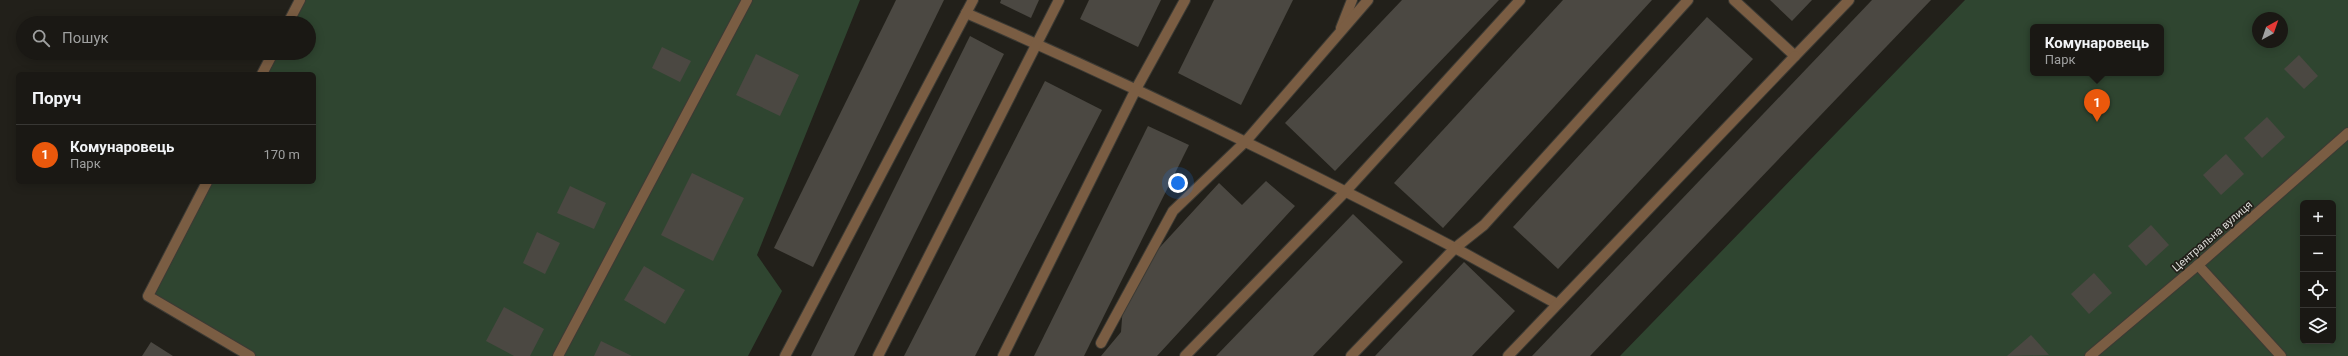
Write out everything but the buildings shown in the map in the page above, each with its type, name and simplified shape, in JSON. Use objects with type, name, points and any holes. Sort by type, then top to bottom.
[{"type":"street","points":[[292,16],[300,0]]},
{"type":"street","points":[[558,356],[747,0]]},
{"type":"street","points":[[785,356],[974,0]]},
{"type":"street","points":[[878,356],[1038,44],[1059,0]]},
{"type":"street","points":[[1003,356],[1136,89],[1185,0]]},
{"type":"street","points":[[1338,36],[1352,0]]},
{"type":"street","points":[[1101,343],[1173,211],[1246,141],[1368,0]]},
{"type":"street","points":[[1186,356],[1346,191],[1520,0]]},
{"type":"street","points":[[1351,356],[1455,248],[1484,225],[1688,0]]},
{"type":"street","points":[[1734,0],[1795,56]]},
{"type":"street","points":[[1508,356],[1849,0]]},
{"type":"street","points":[[966,13],[1038,44],[1246,141],[1346,191],[1558,304]]},
{"type":"street","points":[[263,72],[269,60]]},
{"type":"street","name":"Центральна вулиця","points":[[2090,356],[2198,265],[2348,133]]},
{"type":"street","points":[[206,184],[148,296],[250,356]]},
{"type":"street","points":[[2198,265],[2281,356]]},
{"type":"green space","points":[[300,0],[860,0],[757,255],[782,291],[748,356],[250,356],[148,296],[206,184],[316,184],[316,72],[263,72],[269,60],[316,60],[316,16],[292,16]]},
{"type":"green space","points":[[1965,0],[2348,0],[2348,356],[1620,356]]},
{"type":"place","name":"Комунаровець","points":[[2097,122]]}]
